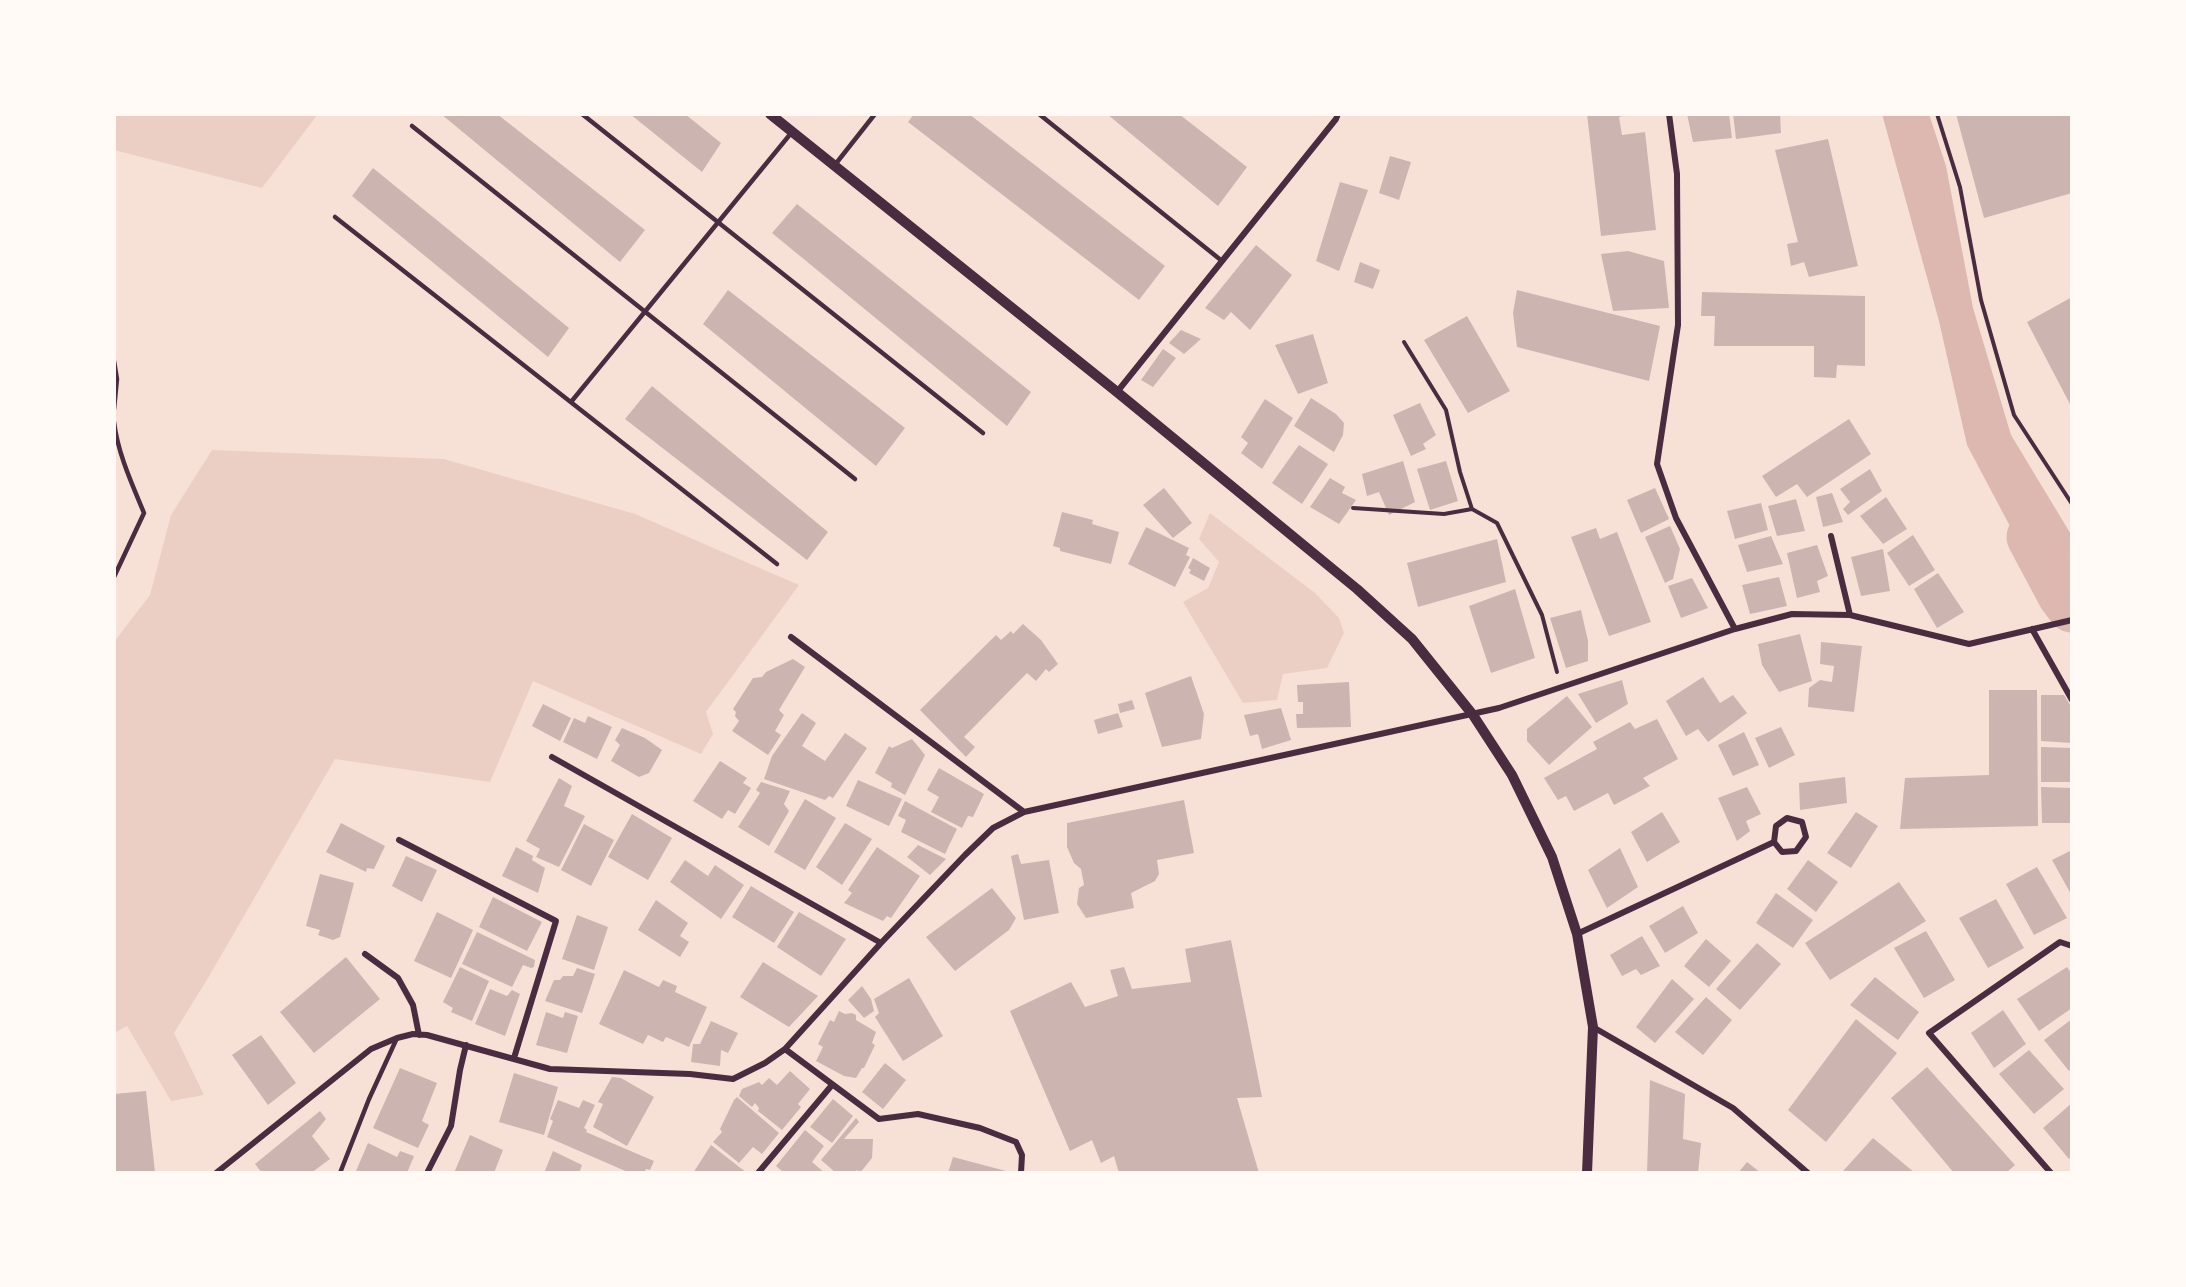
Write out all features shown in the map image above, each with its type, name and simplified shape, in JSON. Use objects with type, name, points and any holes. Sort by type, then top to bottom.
[{"type":"street","points":[[770,114],[1117,392],[1373,603],[1412,639],[1473,715],[1512,775],[1552,857],[1577,934],[1593,1027],[1587,1173]]},
{"type":"street","points":[[1117,392],[1338,114]]},
{"type":"street","points":[[1669,114],[1677,174],[1677,326],[1657,464],[1676,518],[1736,629]]},
{"type":"street","points":[[1831,536],[1850,615]]},
{"type":"street","points":[[216,1173],[371,1049],[397,1038],[419,1035],[466,1045],[550,1069],[690,1074],[733,1079],[765,1063],[785,1049],[881,943],[993,828],[1024,812],[1473,715],[1736,629],[1792,614],[1850,615],[1969,644],[2072,620]]},
{"type":"street","points":[[2032,629],[2072,699]]},
{"type":"street","points":[[791,637],[1024,812]]},
{"type":"street","points":[[552,757],[881,943]]},
{"type":"street","points":[[1787,818],[1802,822],[1806,837],[1796,851],[1782,852],[1774,842],[1776,825],[1787,818]]},
{"type":"street","points":[[399,840],[556,921],[514,1058]]},
{"type":"street","points":[[1577,934],[1774,842]]},
{"type":"street","points":[[2051,1173],[1929,1033],[2060,942],[2072,946]]},
{"type":"street","points":[[366,954],[398,978],[413,1005],[419,1035]]},
{"type":"street","points":[[1593,1027],[1733,1108],[1808,1173]]},
{"type":"street","points":[[427,1173],[451,1126],[459,1070],[466,1045]]},
{"type":"street","points":[[785,1049],[879,1119],[918,1114],[980,1128],[1016,1142],[1022,1155],[1021,1173]]},
{"type":"street","points":[[758,1173],[832,1085]]},
{"type":"lane","points":[[582,114],[983,433]]},
{"type":"lane","points":[[834,166],[874,114]]},
{"type":"lane","points":[[1039,114],[1222,261]]},
{"type":"lane","points":[[412,126],[855,479]]},
{"type":"lane","points":[[571,402],[792,132]]},
{"type":"lane","points":[[335,217],[777,564]]},
{"type":"lane","points":[[114,361],[117,379],[114,410]]},
{"type":"lane","points":[[114,422],[115,434],[130,480],[144,513],[114,577]]},
{"type":"lane","points":[[340,1173],[369,1099],[397,1038]]},
{"type":"path","points":[[1937,114],[1960,187],[1981,300],[2014,415],[2072,504]]},
{"type":"path","points":[[1404,342],[1446,410],[1460,472],[1472,509]]},
{"type":"path","points":[[1353,508],[1444,514],[1472,509],[1497,523],[1542,615],[1561,687]]},
{"type":"shaded area","points":[[114,114],[318,114],[262,188],[114,150]]},
{"type":"shaded area","points":[[1882,114],[1929,114],[1946,166],[1973,308],[2011,435],[2072,536],[2072,597],[2049,600],[1967,445],[1939,321]]},
{"type":"shaded area","points":[[212,450],[444,459],[635,514],[799,585],[706,712],[713,734],[701,754],[533,681],[490,782],[335,759],[174,1033],[204,1095],[171,1101],[127,1026],[114,1033],[114,642],[150,595],[171,515]]},
{"type":"shaded area","points":[[1210,513],[1315,593],[1339,618],[1344,633],[1327,668],[1283,674],[1277,700],[1243,703],[1183,602],[1208,588],[1219,562],[1199,539]]},
{"type":"building","points":[[441,114],[497,114],[645,230],[620,262]]},
{"type":"building","points":[[630,114],[685,114],[721,143],[702,172]]},
{"type":"building","points":[[914,114],[969,114],[1165,266],[1139,300],[908,122]]},
{"type":"building","points":[[1107,114],[1179,114],[1247,167],[1218,206]]},
{"type":"building","points":[[1587,114],[1630,114],[1619,117],[1622,135],[1645,132],[1656,230],[1601,236]]},
{"type":"building","points":[[1687,114],[1729,114],[1732,138],[1693,142]]},
{"type":"building","points":[[1733,114],[1780,114],[1781,133],[1736,139]]},
{"type":"building","points":[[1956,114],[2072,114],[2072,193],[1984,218]]},
{"type":"building","points":[[1828,139],[1858,266],[1809,277],[1804,262],[1791,266],[1787,244],[1798,242],[1775,150]]},
{"type":"building","points":[[1390,156],[1411,162],[1399,200],[1379,193]]},
{"type":"building","points":[[373,168],[569,328],[548,357],[352,196]]},
{"type":"building","points":[[1340,182],[1368,190],[1339,271],[1316,261]]},
{"type":"building","points":[[797,204],[1031,392],[1007,426],[772,233]]},
{"type":"building","points":[[1256,245],[1292,275],[1250,330],[1231,312],[1224,320],[1205,308]]},
{"type":"building","points":[[1628,251],[1664,261],[1669,308],[1613,311],[1601,254]]},
{"type":"building","points":[[1360,262],[1380,270],[1373,289],[1354,282]]},
{"type":"building","points":[[728,290],[905,428],[876,466],[703,324]]},
{"type":"building","points":[[1517,290],[1660,326],[1649,381],[1517,347],[1513,313]]},
{"type":"building","points":[[1702,292],[1865,296],[1865,366],[1837,365],[1836,378],[1814,377],[1814,346],[1714,346],[1715,316],[1701,316]]},
{"type":"building","points":[[2072,297],[2072,408],[2027,322]]},
{"type":"building","points":[[1467,316],[1510,391],[1468,413],[1424,340]]},
{"type":"building","points":[[1181,330],[1201,339],[1184,354],[1169,343]]},
{"type":"building","points":[[1313,334],[1328,383],[1298,394],[1275,345]]},
{"type":"building","points":[[1163,349],[1176,358],[1153,387],[1141,380]]},
{"type":"building","points":[[652,386],[828,532],[807,560],[625,419]]},
{"type":"building","points":[[1311,398],[1336,414],[1344,423],[1343,435],[1334,452],[1294,426]]},
{"type":"building","points":[[1265,399],[1293,418],[1262,469],[1241,453],[1248,443],[1241,437]]},
{"type":"building","points":[[1420,403],[1436,435],[1423,444],[1426,449],[1411,456],[1393,415]]},
{"type":"building","points":[[1849,419],[1871,454],[1807,497],[1797,484],[1776,497],[1762,476]]},
{"type":"building","points":[[1299,445],[1328,464],[1302,504],[1272,483]]},
{"type":"building","points":[[1403,461],[1415,502],[1389,515],[1379,492],[1367,496],[1362,474]]},
{"type":"building","points":[[1446,461],[1458,501],[1430,510],[1417,469]]},
{"type":"building","points":[[1870,469],[1882,491],[1848,515],[1843,509],[1850,502],[1840,489]]},
{"type":"building","points":[[1330,478],[1345,487],[1342,493],[1356,500],[1339,524],[1310,507]]},
{"type":"building","points":[[1164,488],[1192,523],[1173,538],[1143,505]]},
{"type":"building","points":[[1655,488],[1669,519],[1641,533],[1627,500]]},
{"type":"building","points":[[1832,493],[1843,522],[1823,527],[1816,497]]},
{"type":"building","points":[[1886,497],[1907,529],[1883,544],[1860,516]]},
{"type":"building","points":[[1796,499],[1805,531],[1777,536],[1768,506]]},
{"type":"building","points":[[1761,503],[1768,530],[1735,539],[1727,511]]},
{"type":"building","points":[[1062,512],[1093,520],[1092,524],[1119,532],[1111,564],[1060,551],[1060,548],[1053,546]]},
{"type":"building","points":[[1670,526],[1680,549],[1673,579],[1665,583],[1645,537]]},
{"type":"building","points":[[1146,527],[1189,548],[1186,555],[1190,557],[1175,587],[1128,564]]},
{"type":"building","points":[[1596,528],[1600,539],[1617,532],[1651,622],[1609,636],[1571,537]]},
{"type":"building","points":[[1913,535],[1935,570],[1909,586],[1887,553]]},
{"type":"building","points":[[1771,536],[1783,564],[1747,572],[1738,545]]},
{"type":"building","points":[[1497,539],[1506,582],[1418,607],[1407,563]]},
{"type":"building","points":[[1817,545],[1828,576],[1817,581],[1820,592],[1797,598],[1787,553]]},
{"type":"building","points":[[1883,549],[1890,591],[1861,596],[1851,557]]},
{"type":"building","points":[[1193,558],[1210,568],[1204,581],[1189,573],[1191,570],[1188,568]]},
{"type":"building","points":[[1938,573],[1964,612],[1937,628],[1914,589]]},
{"type":"building","points":[[1779,577],[1787,606],[1750,614],[1742,585]]},
{"type":"building","points":[[1692,578],[1708,608],[1681,618],[1668,586]]},
{"type":"building","points":[[1515,589],[1535,658],[1491,673],[1469,606]]},
{"type":"building","points":[[1581,610],[1588,641],[1588,661],[1566,668],[1550,618]]},
{"type":"building","points":[[1023,624],[1041,640],[1058,664],[1049,672],[1046,669],[1036,681],[1027,673],[964,737],[975,747],[966,757],[920,710],[996,635],[1001,640],[1011,631],[1013,634]]},
{"type":"building","points":[[1800,634],[1812,681],[1779,692],[1762,665],[1758,644]]},
{"type":"building","points":[[1821,642],[1862,646],[1854,712],[1808,707],[1809,688],[1820,680],[1832,682],[1834,666],[1820,664]]},
{"type":"building","points":[[793,659],[805,667],[779,710],[784,715],[775,731],[781,735],[768,755],[732,731],[739,721],[733,709],[753,678],[762,677],[766,672]]},
{"type":"building","points":[[1191,676],[1204,714],[1201,739],[1162,747],[1145,693]]},
{"type":"building","points":[[1703,677],[1720,703],[1733,695],[1747,713],[1708,742],[1698,729],[1686,736],[1666,701]]},
{"type":"building","points":[[1622,680],[1628,704],[1596,723],[1578,694]]},
{"type":"building","points":[[1349,682],[1351,727],[1297,728],[1296,714],[1303,714],[1303,702],[1298,702],[1297,685]]},
{"type":"building","points":[[1989,690],[2037,690],[2038,826],[1900,829],[1905,778],[1989,775]]},
{"type":"building","points":[[2041,695],[2064,695],[2072,708],[2072,743],[2041,741]]},
{"type":"building","points":[[1567,696],[1592,727],[1549,765],[1527,741],[1527,729]]},
{"type":"building","points":[[1132,700],[1135,709],[1120,713],[1118,704]]},
{"type":"building","points":[[543,704],[571,718],[560,741],[532,726]]},
{"type":"building","points":[[1281,708],[1291,740],[1262,749],[1258,734],[1250,736],[1244,715]]},
{"type":"building","points":[[802,713],[816,723],[802,746],[825,761],[845,733],[867,748],[833,798],[829,796],[825,800],[764,779],[772,756]]},
{"type":"building","points":[[1118,713],[1123,727],[1098,734],[1094,720]]},
{"type":"building","points":[[588,716],[612,727],[597,759],[563,742],[574,718],[585,723]]},
{"type":"building","points":[[1657,719],[1678,759],[1643,778],[1650,786],[1614,805],[1608,793],[1574,811],[1566,796],[1558,800],[1544,778],[1597,749],[1593,742],[1630,722],[1635,729]]},
{"type":"building","points":[[1781,727],[1795,755],[1769,768],[1755,738]]},
{"type":"building","points":[[622,728],[645,738],[662,750],[649,773],[639,777],[611,761],[620,745],[615,740]]},
{"type":"building","points":[[1744,732],[1759,765],[1733,776],[1718,745]]},
{"type":"building","points":[[912,739],[925,755],[905,795],[891,787],[892,783],[875,773],[889,746],[892,748]]},
{"type":"building","points":[[2041,747],[2072,748],[2072,782],[2041,782]]},
{"type":"building","points":[[720,761],[747,778],[743,783],[751,788],[735,814],[728,810],[722,819],[693,801]]},
{"type":"building","points":[[939,768],[984,794],[973,817],[968,816],[962,828],[931,812],[939,797],[927,790]]},
{"type":"building","points":[[1845,777],[1847,803],[1800,810],[1799,783]]},
{"type":"building","points":[[559,778],[572,786],[564,806],[585,816],[559,867],[536,857],[540,849],[526,841]]},
{"type":"building","points":[[858,780],[902,799],[889,826],[846,806]]},
{"type":"building","points":[[761,782],[790,791],[784,804],[789,811],[769,846],[738,827],[760,793],[756,790]]},
{"type":"building","points":[[1747,787],[1761,814],[1746,821],[1750,831],[1737,841],[1718,798]]},
{"type":"building","points":[[2041,787],[2072,788],[2072,823],[2042,823]]},
{"type":"building","points":[[805,799],[836,818],[805,870],[774,852]]},
{"type":"building","points":[[1184,800],[1194,853],[1157,860],[1159,874],[1155,881],[1131,893],[1134,908],[1086,918],[1077,904],[1079,888],[1084,885],[1081,869],[1074,863],[1067,847],[1067,823]]},
{"type":"building","points":[[905,801],[957,829],[945,854],[901,832],[906,820],[898,816]]},
{"type":"building","points":[[1662,812],[1680,842],[1647,862],[1631,832]]},
{"type":"building","points":[[1856,812],[1878,826],[1851,868],[1827,853]]},
{"type":"building","points":[[632,814],[672,838],[648,880],[608,857]]},
{"type":"building","points":[[341,823],[385,846],[374,869],[367,868],[366,872],[326,852]]},
{"type":"building","points":[[845,823],[872,839],[842,885],[816,867]]},
{"type":"building","points":[[584,824],[614,840],[591,886],[561,870]]},
{"type":"building","points":[[918,845],[946,859],[930,875],[907,857]]},
{"type":"building","points":[[516,847],[533,856],[532,860],[545,868],[538,893],[502,876]]},
{"type":"building","points":[[877,847],[920,876],[891,918],[887,916],[883,921],[844,903],[852,893],[848,890]]},
{"type":"building","points":[[1620,848],[1638,887],[1607,908],[1588,870]]},
{"type":"building","points":[[2072,850],[2072,896],[2052,860]]},
{"type":"building","points":[[1018,854],[1021,864],[1049,860],[1059,913],[1024,920],[1011,856]]},
{"type":"building","points":[[406,856],[437,870],[422,902],[392,886]]},
{"type":"building","points":[[685,860],[708,876],[715,865],[744,885],[721,919],[670,882]]},
{"type":"building","points":[[1808,860],[1838,882],[1816,912],[1787,889]]},
{"type":"building","points":[[2037,867],[2067,918],[2034,935],[2006,884]]},
{"type":"building","points":[[320,874],[354,883],[340,937],[333,940],[318,935],[320,930],[306,926]]},
{"type":"building","points":[[1899,882],[1926,921],[1830,980],[1805,943]]},
{"type":"building","points":[[751,886],[794,912],[774,943],[732,917]]},
{"type":"building","points":[[992,888],[1016,918],[1009,930],[955,971],[926,937]]},
{"type":"building","points":[[1776,893],[1813,920],[1793,948],[1756,923]]},
{"type":"building","points":[[493,897],[542,922],[527,951],[479,927]]},
{"type":"building","points":[[1996,899],[2024,948],[1988,968],[1959,918]]},
{"type":"building","points":[[656,900],[688,923],[680,936],[689,942],[680,957],[638,930]]},
{"type":"building","points":[[1683,906],[1698,933],[1665,953],[1649,926]]},
{"type":"building","points":[[437,912],[473,930],[451,978],[414,961]]},
{"type":"building","points":[[799,912],[846,939],[821,976],[777,947]]},
{"type":"building","points":[[577,915],[608,927],[594,970],[562,959]]},
{"type":"building","points":[[1926,931],[1955,980],[1924,998],[1894,948]]},
{"type":"building","points":[[477,932],[535,960],[534,967],[523,965],[512,987],[462,964]]},
{"type":"building","points":[[1642,936],[1660,966],[1641,975],[1636,969],[1622,976],[1610,955]]},
{"type":"building","points":[[1706,939],[1731,961],[1709,987],[1684,966]]},
{"type":"building","points":[[1231,940],[1262,1097],[1237,1098],[1259,1173],[1119,1173],[1114,1156],[1101,1163],[1092,1140],[1070,1151],[1010,1011],[1071,982],[1085,1007],[1118,996],[1110,970],[1124,967],[1132,989],[1191,982],[1185,949]]},
{"type":"building","points":[[1757,943],[1781,964],[1740,1010],[1716,989]]},
{"type":"building","points":[[346,957],[380,999],[314,1053],[280,1012]]},
{"type":"building","points":[[763,962],[818,996],[789,1027],[740,997]]},
{"type":"building","points":[[460,967],[489,981],[472,1021],[451,1012],[453,1008],[443,1002]]},
{"type":"building","points":[[2067,967],[2072,974],[2072,1008],[2039,1031],[2017,999]]},
{"type":"building","points":[[577,968],[595,974],[582,1013],[545,1001],[554,980],[560,980],[563,976],[573,976]]},
{"type":"building","points":[[624,970],[659,987],[663,980],[677,986],[675,992],[707,1007],[689,1047],[666,1037],[663,1042],[648,1035],[643,1044],[599,1024]]},
{"type":"building","points":[[1875,977],[1919,1012],[1898,1040],[1850,1005]]},
{"type":"building","points":[[909,978],[943,1036],[903,1061],[875,1017],[879,1013],[874,999]]},
{"type":"building","points":[[1672,979],[1694,999],[1655,1043],[1636,1027]]},
{"type":"building","points":[[862,986],[871,999],[874,1011],[864,1018],[848,1000]]},
{"type":"building","points":[[490,989],[507,996],[512,990],[520,994],[505,1036],[475,1024]]},
{"type":"building","points":[[1706,997],[1732,1020],[1703,1055],[1675,1032]]},
{"type":"building","points":[[2003,1010],[2026,1044],[1994,1068],[1971,1033]]},
{"type":"building","points":[[839,1011],[856,1015],[856,1020],[876,1032],[872,1043],[875,1045],[864,1068],[856,1078],[844,1076],[816,1061],[823,1047],[818,1044],[830,1020],[834,1022]]},
{"type":"building","points":[[546,1012],[563,1018],[565,1012],[578,1016],[567,1053],[536,1045]]},
{"type":"building","points":[[1856,1019],[1897,1053],[1826,1142],[1788,1110]]},
{"type":"building","points":[[2072,1019],[2072,1069],[2069,1071],[2044,1040]]},
{"type":"building","points":[[711,1021],[738,1033],[728,1053],[721,1050],[720,1066],[691,1062],[693,1044],[700,1044]]},
{"type":"building","points":[[261,1035],[296,1083],[268,1105],[232,1055]]},
{"type":"building","points":[[2029,1050],[2064,1089],[2034,1114],[1999,1074]]},
{"type":"building","points":[[885,1063],[906,1080],[883,1109],[862,1092]]},
{"type":"building","points":[[1927,1067],[2015,1165],[2006,1173],[1954,1173],[1891,1098]]},
{"type":"building","points":[[400,1068],[437,1083],[422,1121],[429,1125],[418,1148],[373,1128]]},
{"type":"building","points":[[790,1071],[810,1089],[798,1104],[801,1107],[782,1130],[758,1111],[759,1108],[755,1103],[752,1107],[739,1096],[742,1089],[759,1082],[762,1085],[769,1078],[777,1085]]},
{"type":"building","points":[[514,1073],[558,1087],[544,1135],[499,1122]]},
{"type":"building","points":[[612,1077],[621,1078],[654,1097],[627,1146],[593,1127],[603,1104],[598,1102]]},
{"type":"building","points":[[1650,1080],[1685,1094],[1683,1139],[1701,1143],[1698,1173],[1647,1173]]},
{"type":"building","points":[[146,1091],[155,1172],[114,1173],[114,1094]]},
{"type":"building","points":[[737,1097],[779,1133],[762,1154],[753,1147],[739,1163],[713,1142],[722,1132],[720,1129]]},
{"type":"building","points":[[833,1099],[853,1116],[832,1143],[810,1127]]},
{"type":"building","points":[[558,1100],[579,1108],[583,1100],[595,1105],[584,1128],[586,1132],[654,1161],[650,1170],[646,1169],[644,1173],[630,1173],[547,1137],[553,1121],[550,1119]]},
{"type":"building","points":[[2072,1103],[2072,1156],[2069,1159],[2043,1128]]},
{"type":"building","points":[[320,1111],[326,1119],[312,1136],[330,1159],[311,1173],[262,1173],[255,1164]]},
{"type":"building","points":[[856,1118],[859,1122],[844,1139],[873,1139],[872,1158],[860,1173],[857,1170],[855,1173],[836,1173],[821,1160]]},
{"type":"building","points":[[805,1130],[824,1146],[812,1162],[825,1173],[784,1173],[776,1166]]},
{"type":"building","points":[[470,1135],[503,1150],[494,1173],[454,1173]]},
{"type":"building","points":[[1873,1138],[1915,1173],[1846,1173],[1843,1171]]},
{"type":"building","points":[[368,1143],[397,1157],[400,1151],[414,1156],[407,1173],[361,1173],[356,1171]]},
{"type":"building","points":[[711,1145],[747,1173],[693,1173]]},
{"type":"building","points":[[553,1151],[582,1165],[579,1173],[544,1173]]},
{"type":"building","points":[[953,1157],[1006,1171],[1006,1173],[948,1173]]},
{"type":"building","points":[[1747,1162],[1761,1173],[1738,1173]]},
{"type":"waterway","points":[[2032,537],[2063,595],[2072,607]]}]
